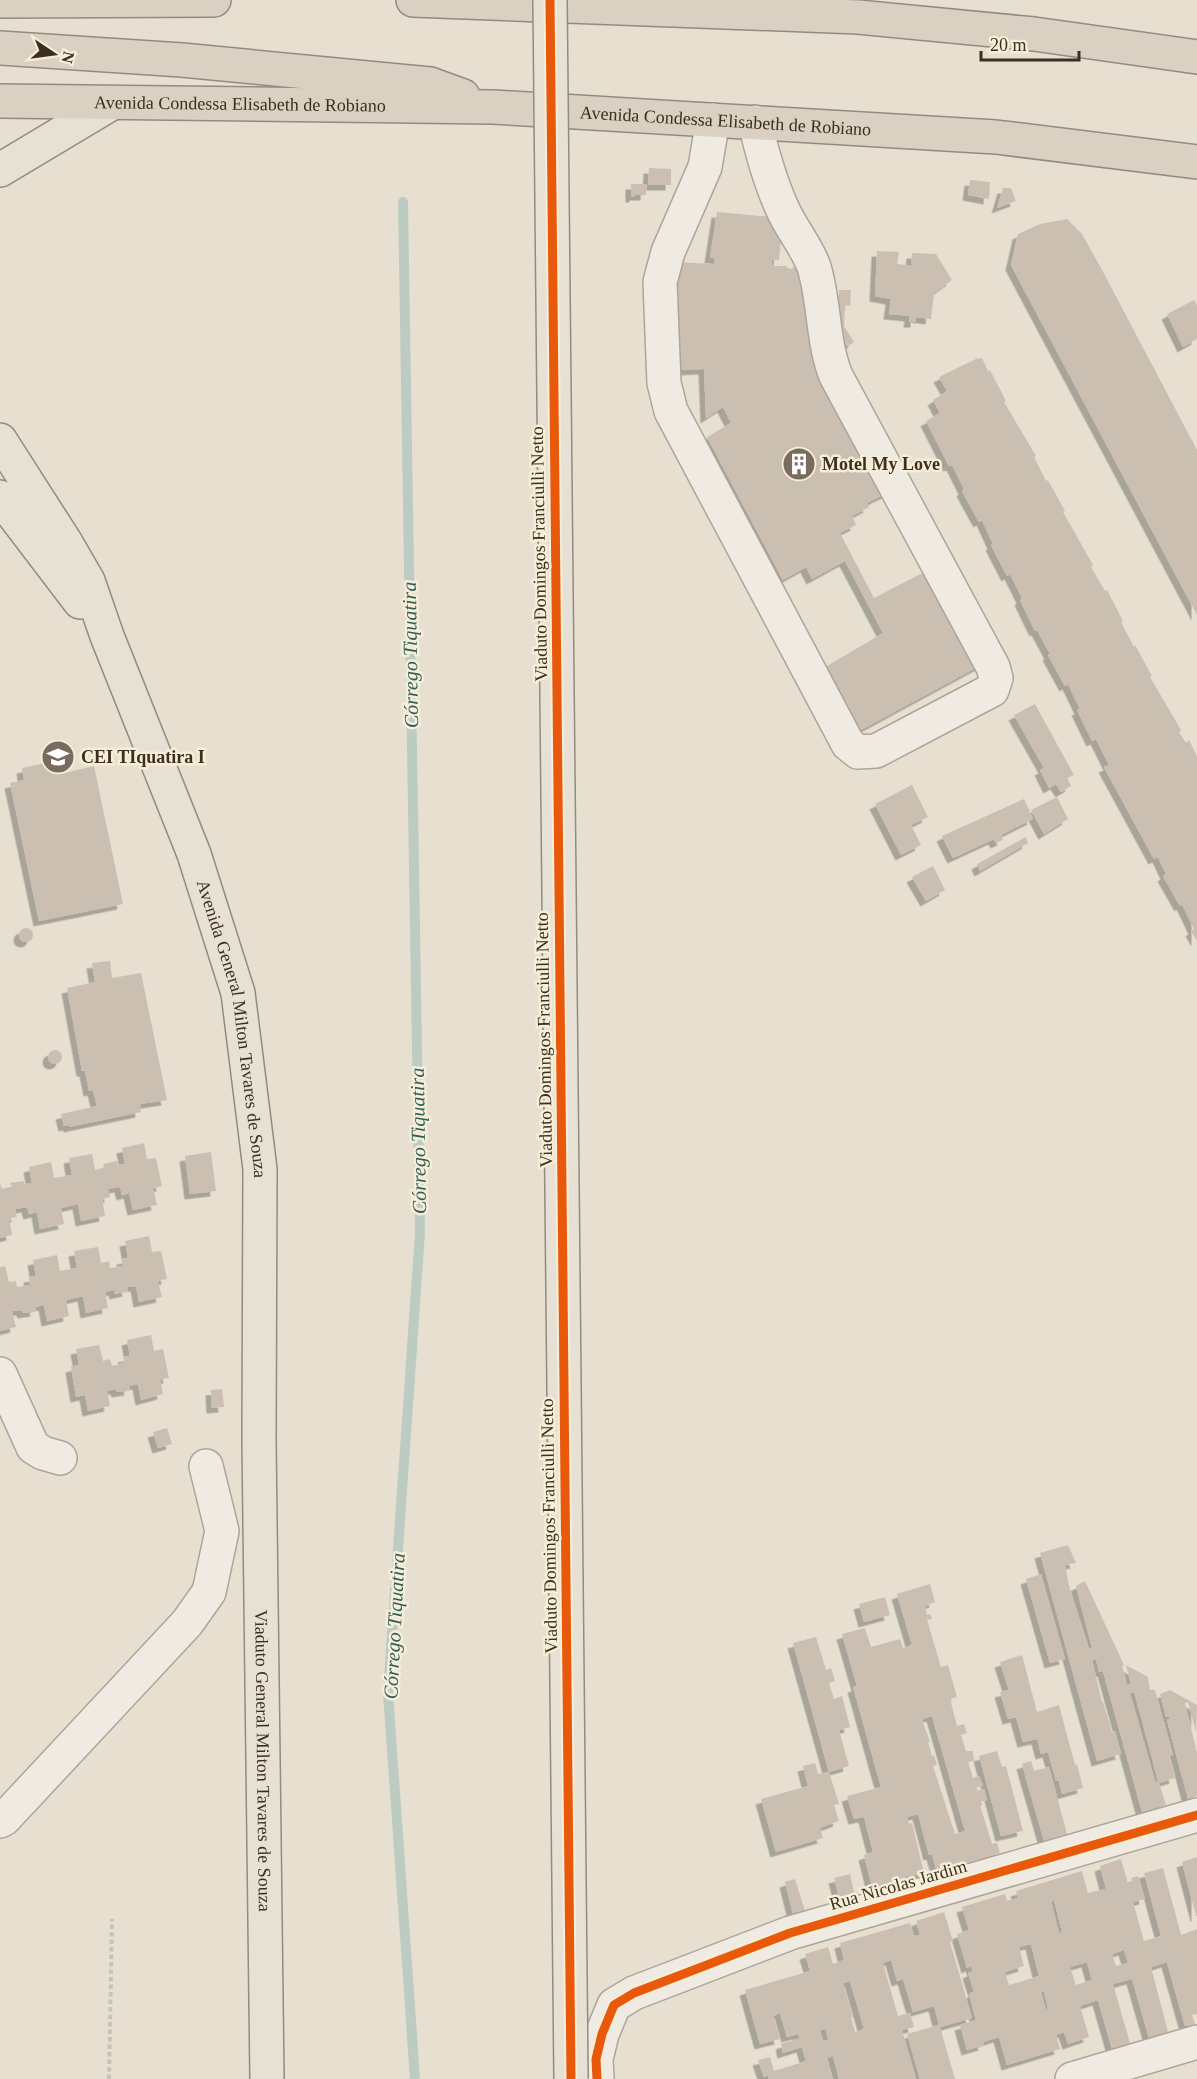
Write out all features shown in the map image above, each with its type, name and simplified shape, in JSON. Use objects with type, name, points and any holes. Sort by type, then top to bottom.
[{"type":"highway","points":[[0,1],[214,0]]},
{"type":"highway","points":[[413,0],[858,16],[1034,34],[1197,57]]},
{"type":"highway","points":[[0,48],[182,60],[430,84],[493,106]]},
{"type":"highway","name":"Avenida Condessa Elisabeth de Robiano","points":[[0,101],[493,106],[996,137],[1197,162]]},
{"type":"main road","name":"Viaduto Domingos Franciulli Netto","points":[[550,0],[571,2079]]},
{"type":"main road","points":[[0,170],[112,103]]},
{"type":"main road","name":"Avenida General Milton Tavares de Souza","points":[[0,440],[88,581],[107,636],[194,854],[238,993],[260,1169],[259,1441]]},
{"type":"main road","name":"Avenida General Milton Tavares de Souza","points":[[0,497],[107,636]]},
{"type":"main road","name":"Viaduto General Milton Tavares de Souza","points":[[259,1441],[267,2079]]},
{"type":"street","points":[[713,120],[705,167],[668,252],[660,282],[664,383],[671,411],[848,744],[858,752],[876,751],[992,690],[996,678],[993,667],[836,376],[826,347],[815,270],[810,257],[784,213],[771,180],[755,123]]},
{"type":"street","points":[[0,1374],[33,1447],[60,1458]]},
{"type":"street","points":[[0,1821],[187,1623],[209,1592],[222,1531],[206,1466]]},
{"type":"street","name":"Rua Nicolas Jardim","points":[[597,2079],[596,2059],[602,2034],[614,2005],[634,1993],[790,1933],[1197,1815]]},
{"type":"street","points":[[1072,2079],[1197,2042]]},
{"type":"path","points":[[108,2079],[112,1919]]},
{"type":"building","points":[[649,168],[671,169],[671,185],[648,185]]},
{"type":"building","points":[[970,180],[990,182],[989,199],[968,195]]},
{"type":"building","points":[[631,184],[647,184],[646,195],[631,197]]},
{"type":"building","points":[[1003,188],[1011,188],[1016,201],[997,208]]},
{"type":"building","name":"Motel My Love","points":[[717,212],[783,218],[779,260],[772,260],[772,266],[787,266],[792,269],[793,267],[812,267],[891,491],[867,503],[869,507],[852,516],[856,525],[840,533],[874,598],[932,568],[983,664],[861,730],[827,666],[883,633],[845,561],[812,579],[806,567],[783,580],[707,437],[731,423],[723,407],[706,418],[704,369],[681,370],[677,262],[714,264],[715,258],[710,258]]},
{"type":"building","points":[[1067,219],[1082,234],[1197,450],[1197,615],[1011,265],[1018,234],[1040,224]]},
{"type":"building","points":[[877,251],[899,252],[897,264],[914,266],[911,263],[912,253],[936,254],[952,280],[934,293],[931,319],[916,317],[916,322],[909,322],[910,316],[889,314],[891,299],[875,296]]},
{"type":"building","points":[[839,290],[851,290],[850,306],[845,305],[844,326],[854,342],[848,346],[838,329]]},
{"type":"building","points":[[1194,300],[1197,305],[1197,339],[1183,347],[1167,314]]},
{"type":"building","points":[[982,358],[988,371],[990,370],[1006,401],[1004,402],[1036,456],[1034,457],[1046,481],[1048,480],[1093,565],[1091,567],[1105,591],[1107,590],[1134,647],[1135,645],[1152,676],[1150,677],[1181,730],[1179,732],[1186,743],[1189,740],[1197,756],[1197,941],[1191,931],[1194,929],[1182,904],[1180,906],[1163,876],[1166,874],[1158,857],[1154,859],[1104,767],[1109,765],[1096,739],[1092,741],[1068,684],[1065,686],[1037,630],[1035,631],[1010,574],[1007,576],[991,545],[993,544],[982,520],[979,522],[962,491],[964,489],[952,465],[949,466],[926,421],[940,413],[933,400],[947,391],[939,377]]},
{"type":"building","points":[[1035,704],[1074,775],[1067,778],[1071,786],[1061,792],[1056,784],[1049,788],[1040,770],[1044,768],[1014,715]]},
{"type":"building","points":[[61,760],[64,773],[94,766],[123,904],[39,921],[10,783],[24,780],[22,768]]},
{"type":"building","points":[[912,785],[928,817],[911,825],[921,845],[901,855],[875,804]]},
{"type":"building","points":[[1057,797],[1068,819],[1044,834],[1031,810]]},
{"type":"building","points":[[1024,799],[1033,819],[1001,835],[1003,840],[996,843],[994,839],[953,858],[942,836]]},
{"type":"building","points":[[1026,837],[1028,843],[980,871],[977,864]]},
{"type":"building","points":[[933,866],[945,890],[926,901],[912,877]]},
{"type":"building","points":[[26,928],[31,930],[33,935],[31,940],[26,942],[21,940],[19,935],[21,930]]},
{"type":"building","points":[[110,961],[112,978],[141,973],[167,1100],[140,1104],[141,1112],[69,1127],[69,1125],[64,1126],[61,1114],[97,1106],[93,1090],[89,1091],[85,1071],[82,1071],[67,988],[95,982],[92,963]]},
{"type":"building","points":[[55,1050],[60,1052],[62,1057],[60,1062],[55,1064],[50,1062],[48,1057],[50,1052]]},
{"type":"building","points":[[144,1143],[147,1159],[156,1158],[162,1186],[153,1188],[157,1205],[133,1210],[129,1193],[122,1195],[120,1187],[108,1189],[110,1197],[102,1199],[105,1216],[81,1221],[78,1204],[61,1208],[64,1224],[40,1229],[37,1212],[29,1214],[27,1207],[15,1209],[17,1217],[9,1218],[12,1235],[0,1238],[0,1183],[2,1189],[12,1187],[10,1183],[23,1181],[25,1184],[32,1183],[29,1167],[51,1162],[54,1178],[72,1175],[69,1158],[92,1154],[95,1170],[104,1168],[103,1164],[117,1161],[118,1165],[125,1164],[122,1148]]},
{"type":"building","points":[[211,1152],[216,1191],[190,1194],[185,1156]]},
{"type":"building","points":[[149,1236],[152,1252],[161,1251],[167,1279],[158,1281],[162,1297],[139,1302],[136,1286],[127,1287],[128,1291],[115,1294],[114,1290],[105,1292],[108,1308],[86,1313],[83,1296],[66,1300],[69,1316],[47,1321],[44,1305],[35,1307],[36,1311],[23,1313],[22,1310],[12,1311],[16,1327],[0,1331],[0,1267],[5,1266],[9,1282],[16,1281],[17,1287],[30,1285],[29,1277],[36,1276],[33,1260],[57,1255],[60,1271],[77,1268],[74,1251],[98,1247],[101,1263],[109,1261],[110,1268],[123,1266],[122,1259],[128,1258],[125,1241]]},
{"type":"building","points":[[151,1335],[154,1351],[163,1349],[169,1378],[160,1379],[163,1394],[141,1400],[138,1384],[129,1386],[130,1390],[107,1391],[110,1406],[88,1411],[85,1395],[76,1397],[71,1367],[79,1365],[76,1349],[99,1345],[103,1361],[110,1359],[112,1366],[125,1363],[123,1357],[130,1356],[127,1340]]},
{"type":"building","points":[[222,1389],[224,1407],[212,1408],[211,1390]]},
{"type":"building","points":[[167,1428],[172,1444],[158,1448],[153,1432]]},
{"type":"building","points":[[1068,1545],[1076,1563],[1065,1565],[1069,1586],[1089,1649],[1092,1648],[1076,1586],[1085,1581],[1124,1665],[1122,1666],[1127,1685],[1131,1684],[1126,1665],[1148,1677],[1150,1690],[1155,1690],[1173,1755],[1169,1756],[1175,1778],[1159,1783],[1166,1805],[1142,1812],[1103,1671],[1099,1672],[1096,1659],[1092,1660],[1102,1702],[1112,1732],[1115,1731],[1121,1754],[1097,1761],[1040,1553]],"holes":[[[1134,1692],[1158,1781],[1155,1781],[1130,1693]]]},
{"type":"building","points":[[1041,1574],[1065,1659],[1050,1663],[1026,1579]]},
{"type":"building","points":[[930,1584],[935,1602],[925,1606],[927,1615],[930,1614],[932,1619],[927,1620],[941,1667],[948,1665],[957,1697],[950,1699],[957,1726],[964,1724],[967,1733],[961,1735],[966,1751],[973,1751],[974,1761],[968,1762],[973,1778],[979,1776],[983,1786],[975,1788],[976,1791],[984,1789],[987,1800],[979,1802],[992,1844],[997,1843],[1000,1853],[937,1872],[932,1854],[929,1855],[918,1814],[907,1817],[909,1824],[912,1823],[924,1873],[903,1878],[904,1882],[873,1891],[864,1855],[873,1852],[864,1817],[854,1819],[847,1796],[881,1787],[853,1687],[857,1686],[842,1634],[865,1628],[871,1647],[900,1639],[903,1648],[912,1645],[897,1594]],"holes":[[[932,1716],[965,1831],[955,1834],[933,1766],[937,1765],[934,1755],[932,1756],[922,1719]]]},
{"type":"building","points":[[885,1597],[890,1615],[864,1622],[859,1604]]},
{"type":"building","points":[[816,1637],[826,1670],[831,1668],[835,1681],[829,1683],[834,1699],[842,1696],[850,1727],[839,1730],[849,1766],[829,1772],[793,1643]]},
{"type":"building","points":[[1022,1655],[1037,1712],[1059,1705],[1083,1788],[1062,1794],[1048,1752],[1041,1754],[1037,1739],[1023,1742],[1016,1717],[1008,1719],[1000,1692],[1009,1690],[1000,1662]]},
{"type":"building","points":[[1170,1690],[1197,1705],[1196,1732],[1188,1702],[1185,1703],[1197,1753],[1197,1796],[1188,1799],[1167,1720],[1170,1719],[1166,1717],[1160,1694]]},
{"type":"building","points":[[997,1751],[1002,1767],[1006,1766],[1023,1831],[1001,1836],[979,1756]]},
{"type":"building","points":[[1031,1761],[1034,1771],[1049,1767],[1067,1834],[1044,1841],[1022,1764]]},
{"type":"building","points":[[815,1763],[818,1774],[829,1772],[839,1804],[834,1805],[839,1821],[820,1828],[823,1838],[776,1852],[761,1799],[808,1786],[803,1766]]},
{"type":"building","points":[[1197,1857],[1197,1916],[1196,1916],[1182,1862]]},
{"type":"building","points":[[1121,1859],[1128,1884],[1133,1883],[1131,1878],[1138,1876],[1145,1899],[1133,1902],[1144,1941],[1161,1936],[1144,1873],[1163,1868],[1181,1935],[1197,1929],[1197,2014],[1192,2015],[1195,2024],[1185,2026],[1167,1962],[1151,1967],[1168,2032],[1149,2038],[1132,1979],[1113,1984],[1130,2043],[1112,2049],[1098,2000],[1080,2006],[1089,2037],[1068,2044],[1064,2032],[1056,2035],[1060,2049],[1007,2065],[999,2037],[967,2050],[960,2025],[976,2020],[969,1994],[974,1992],[968,1973],[973,1971],[971,1966],[967,1968],[957,1934],[969,1930],[962,1907],[1005,1894],[1007,1901],[1018,1898],[1016,1891],[1082,1871],[1088,1893],[1106,1889],[1100,1866]],"holes":[[[1054,1900],[1062,1932],[1059,1933],[1051,1901]],[[1031,1944],[1039,1976],[1009,1985],[1005,1972],[1024,1966],[1019,1947]],[[1124,1950],[1128,1963],[1116,1966],[1112,1954]],[[1087,1962],[1092,1980],[1076,1985],[1070,1967]],[[1044,1991],[1048,2009],[1046,2010],[1041,1992]]]},
{"type":"building","points":[[850,1874],[855,1896],[840,1900],[834,1878]]},
{"type":"building","points":[[795,1879],[805,1911],[793,1914],[785,1882]]},
{"type":"building","points":[[944,1912],[953,1941],[950,1942],[972,2018],[940,2027],[955,2079],[920,2079],[907,2034],[939,2025],[934,2006],[913,2012],[903,1979],[897,1981],[891,1960],[883,1963],[898,2016],[910,2013],[914,2027],[902,2030],[916,2079],[839,2079],[833,2056],[827,2058],[833,2079],[769,2079],[768,2075],[764,2077],[758,2060],[770,2057],[774,2071],[806,2061],[802,2047],[783,2053],[781,2044],[800,2038],[798,2034],[787,2037],[780,2013],[773,2016],[780,2039],[760,2044],[745,1990],[810,1971],[805,1954],[828,1947],[833,1964],[844,1960],[840,1943],[910,1923],[914,1936],[920,1935],[916,1921]],"holes":[[[850,1981],[864,2029],[855,2032],[843,1983]],[[826,2029],[828,2040],[823,2041],[820,2030]]]},
{"type":"waterway","name":"Córrego Tiquatira","points":[[403,202],[420,1233],[388,1692],[415,2079]]},
{"type":"cycle path","points":[[550,0],[571,2079]]},
{"type":"cycle path","points":[[597,2079],[596,2059],[602,2034],[614,2005],[634,1993],[790,1933],[1197,1815]]},
{"type":"place","name":"Motel My Love","points":[[799,464]]},
{"type":"place","name":"CEI TIquatira I","points":[[58,757]]}]
